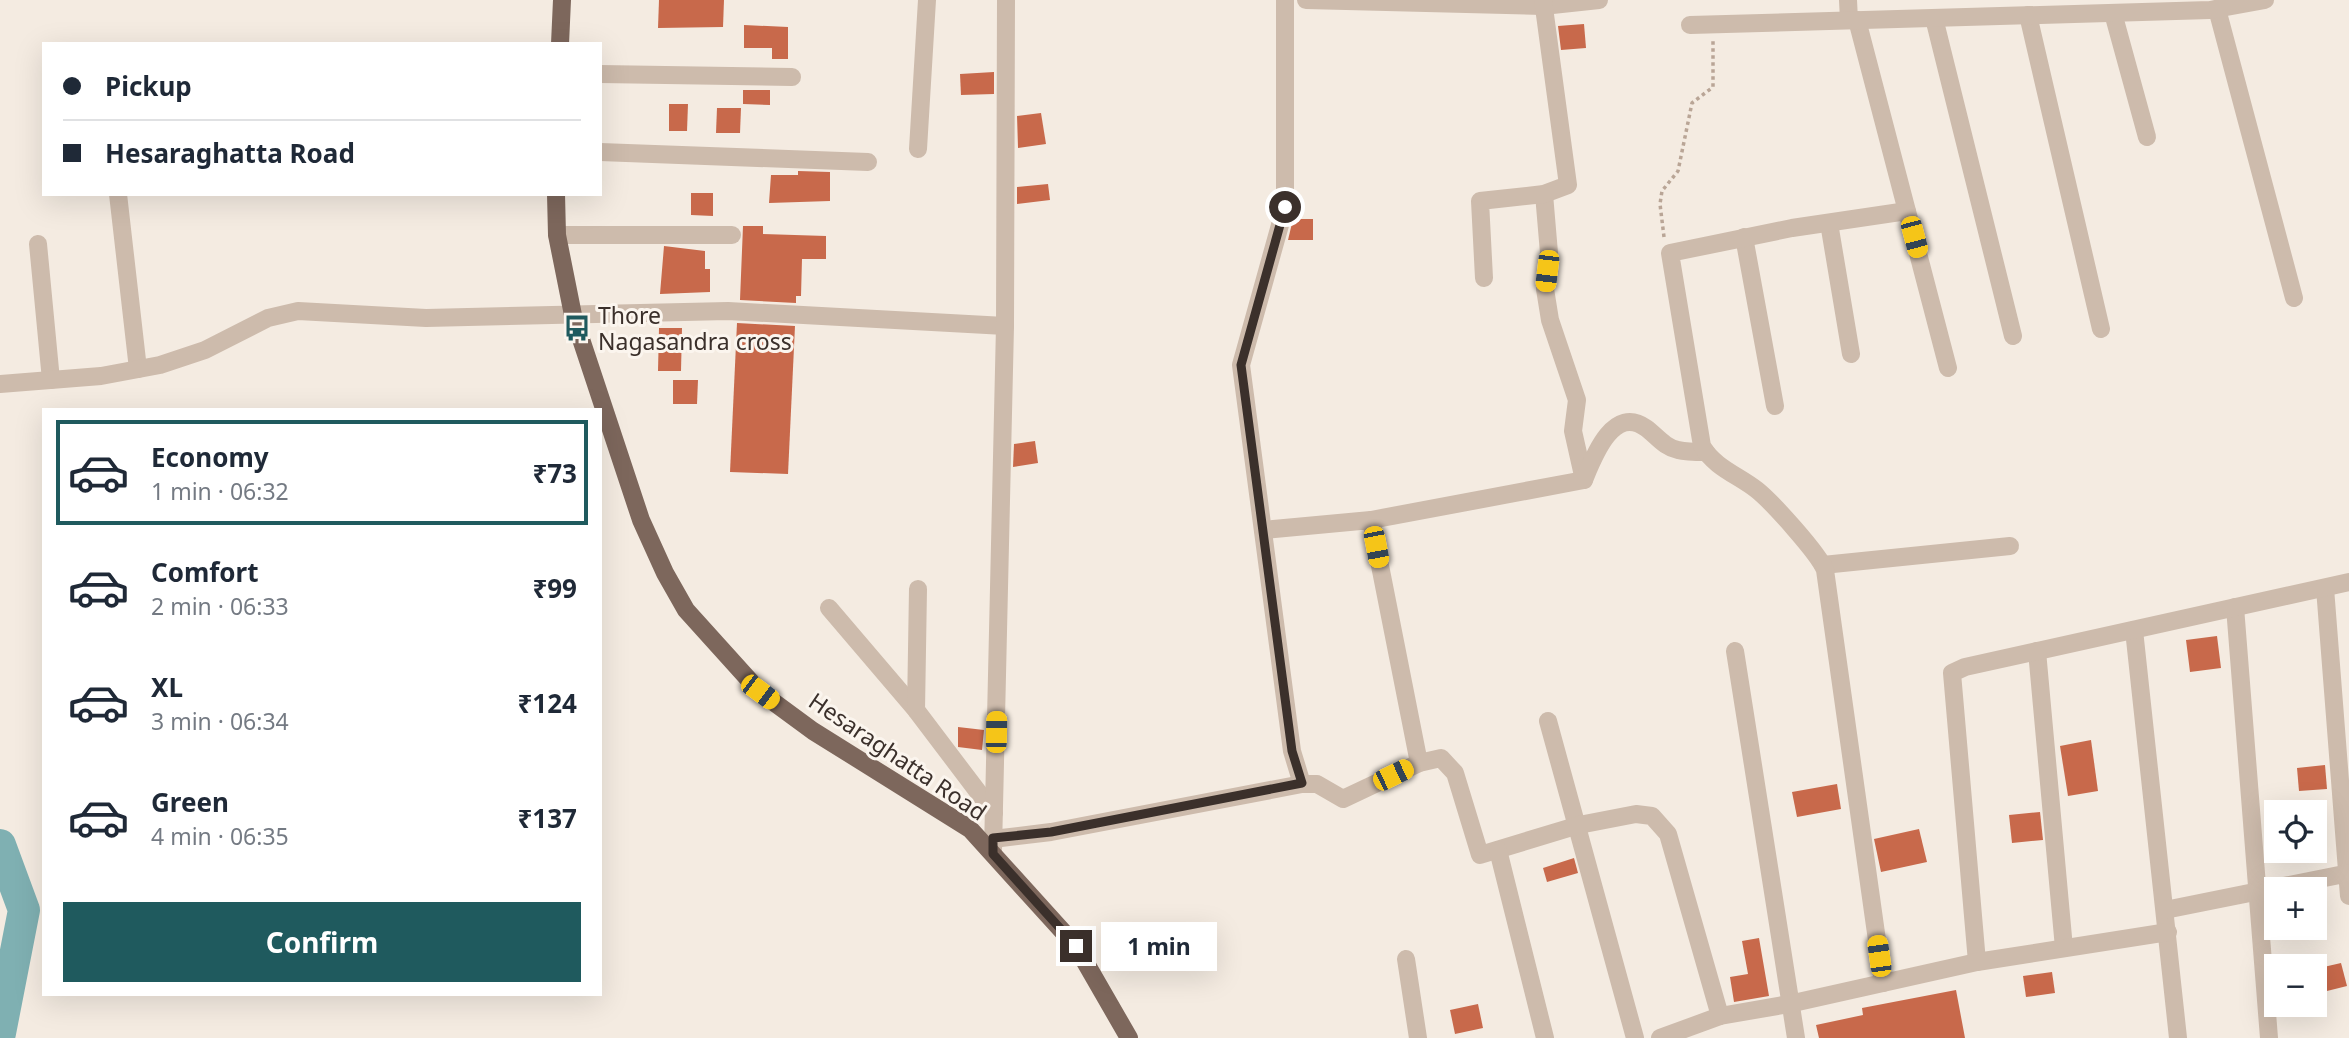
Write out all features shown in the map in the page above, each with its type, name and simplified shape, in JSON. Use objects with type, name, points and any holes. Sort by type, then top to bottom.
[{"type":"main road","points":[[560,42],[562,0]]},
{"type":"main road","name":"Hesaraghatta Road","points":[[556,196],[557,236],[573,315],[641,520],[660,564],[686,610],[760,692],[813,731],[993,846],[1076,946],[1129,1038]]},
{"type":"street","points":[[918,149],[927,0]]},
{"type":"street","points":[[1006,0],[1005,326],[993,846],[1051,832],[1302,783],[1317,784],[1343,799],[1433,758],[1448,763],[1455,772],[1478,854],[1486,855],[1579,825],[1636,814],[1652,816],[1668,834],[1711,1026]]},
{"type":"street","points":[[1285,0],[1285,207],[1241,365],[1292,751],[1302,783]]},
{"type":"street","points":[[1306,0],[1543,3],[1599,0]]},
{"type":"street","points":[[1848,0],[1948,368]]},
{"type":"street","points":[[1690,25],[2113,13],[2265,0]]},
{"type":"street","points":[[1484,278],[1480,201],[1544,194],[1568,185],[1543,3]]},
{"type":"street","points":[[2212,6],[2294,298]]},
{"type":"street","points":[[2113,13],[2147,137]]},
{"type":"street","points":[[2028,15],[2101,329]]},
{"type":"street","points":[[1934,18],[2013,336]]},
{"type":"street","points":[[602,74],[792,76]]},
{"type":"street","points":[[602,152],[868,162]]},
{"type":"street","points":[[1544,194],[1549,253],[1545,289],[1550,320],[1577,400],[1573,431],[1584,480]]},
{"type":"street","points":[[118,196],[138,369]]},
{"type":"street","points":[[1883,983],[1823,565],[1759,491],[1717,464],[1706,452],[1670,253],[1744,237],[1907,211]]},
{"type":"street","points":[[1829,223],[1851,354]]},
{"type":"street","points":[[557,236],[732,235]]},
{"type":"street","points":[[1744,237],[1775,406]]},
{"type":"street","points":[[38,244],[51,380]]},
{"type":"street","points":[[0,384],[101,376],[138,369],[205,350],[284,312],[426,318],[728,311],[1005,326]]},
{"type":"street","points":[[1584,480],[1598,444],[1611,430],[1627,422],[1644,426],[1658,440],[1677,450],[1706,452]]},
{"type":"street","points":[[1263,530],[1371,520],[1584,480]]},
{"type":"street","points":[[1371,520],[1419,763]]},
{"type":"street","points":[[1823,565],[2010,546]]},
{"type":"street","points":[[1977,962],[1952,673],[1965,667],[2349,582]]},
{"type":"street","points":[[2325,588],[2349,896]]},
{"type":"street","points":[[916,710],[918,589]]},
{"type":"street","points":[[2235,607],[2260,891],[2269,1038]]},
{"type":"street","points":[[829,608],[916,710],[994,813]]},
{"type":"street","points":[[2134,629],[2178,1038]]},
{"type":"street","points":[[1735,651],[1796,1038]]},
{"type":"street","points":[[2036,651],[2064,948]]},
{"type":"street","points":[[1548,721],[1579,825],[1635,1038]]},
{"type":"street","points":[[1498,850],[1545,1038]]},
{"type":"street","points":[[2165,910],[2348,873]]},
{"type":"street","points":[[1660,1038],[1789,1004],[1977,962],[2168,932]]},
{"type":"street","points":[[1406,959],[1418,1038]]},
{"type":"path","points":[[1670,253],[1660,217],[1662,191],[1678,171],[1692,103],[1713,87],[1713,24]]},
{"type":"building","points":[[659,0],[724,0],[723,27],[658,28]]},
{"type":"building","points":[[1584,24],[1586,48],[1561,50],[1558,26]]},
{"type":"building","points":[[744,25],[788,27],[788,59],[772,59],[772,48],[744,48]]},
{"type":"building","points":[[994,72],[994,94],[961,95],[960,74]]},
{"type":"building","points":[[743,90],[770,90],[770,105],[743,104]]},
{"type":"building","points":[[669,104],[688,104],[687,131],[669,131]]},
{"type":"building","points":[[717,108],[741,108],[740,133],[716,133]]},
{"type":"building","points":[[1041,113],[1046,144],[1018,148],[1017,116]]},
{"type":"building","points":[[798,171],[830,172],[830,201],[769,203],[771,175],[798,175]]},
{"type":"building","points":[[1048,184],[1050,200],[1017,204],[1017,187]]},
{"type":"building","points":[[691,193],[713,193],[713,216],[691,215]]},
{"type":"building","points":[[1293,219],[1313,219],[1313,240],[1288,240]]},
{"type":"building","points":[[743,226],[763,226],[763,234],[826,236],[826,259],[802,259],[801,296],[796,296],[796,303],[740,300]]},
{"type":"building","points":[[664,246],[705,251],[705,269],[710,269],[710,292],[660,294]]},
{"type":"building","points":[[737,323],[795,326],[788,474],[730,472]]},
{"type":"building","points":[[659,328],[682,328],[681,371],[658,371]]},
{"type":"building","points":[[673,380],[698,380],[697,404],[673,404]]},
{"type":"building","points":[[1035,441],[1038,463],[1013,467],[1014,444]]},
{"type":"building","points":[[2217,636],[2221,668],[2190,672],[2186,640]]},
{"type":"building","points":[[958,727],[984,730],[982,750],[958,747]]},
{"type":"building","points":[[2091,740],[2098,791],[2068,796],[2060,746]]},
{"type":"building","points":[[2325,765],[2327,789],[2299,791],[2297,768]]},
{"type":"building","points":[[1837,784],[1841,809],[1797,817],[1792,792]]},
{"type":"building","points":[[2040,812],[2043,840],[2012,843],[2009,815]]},
{"type":"building","points":[[1919,829],[1927,862],[1881,872],[1874,839]]},
{"type":"building","points":[[1574,858],[1578,873],[1547,882],[1543,868]]},
{"type":"building","points":[[1759,938],[1769,996],[1734,1002],[1730,977],[1748,974],[1742,941]]},
{"type":"building","points":[[2341,963],[2347,986],[2327,991],[2327,966]]},
{"type":"building","points":[[2052,972],[2055,993],[2026,997],[2023,976]]},
{"type":"building","points":[[1956,990],[1965,1038],[1819,1038],[1816,1025],[1863,1015],[1862,1008]]},
{"type":"building","points":[[1478,1004],[1483,1028],[1455,1034],[1450,1010]]},
{"type":"waterway","points":[[0,845],[24,910],[0,1033]]},
{"type":"place","name":"Thore Nagasandra cross","points":[[577,328]]},
{"type":"route","points":[[1076,946],[993,854],[993,838],[1051,832],[1302,783],[1292,751],[1241,365],[1285,207]]}]
